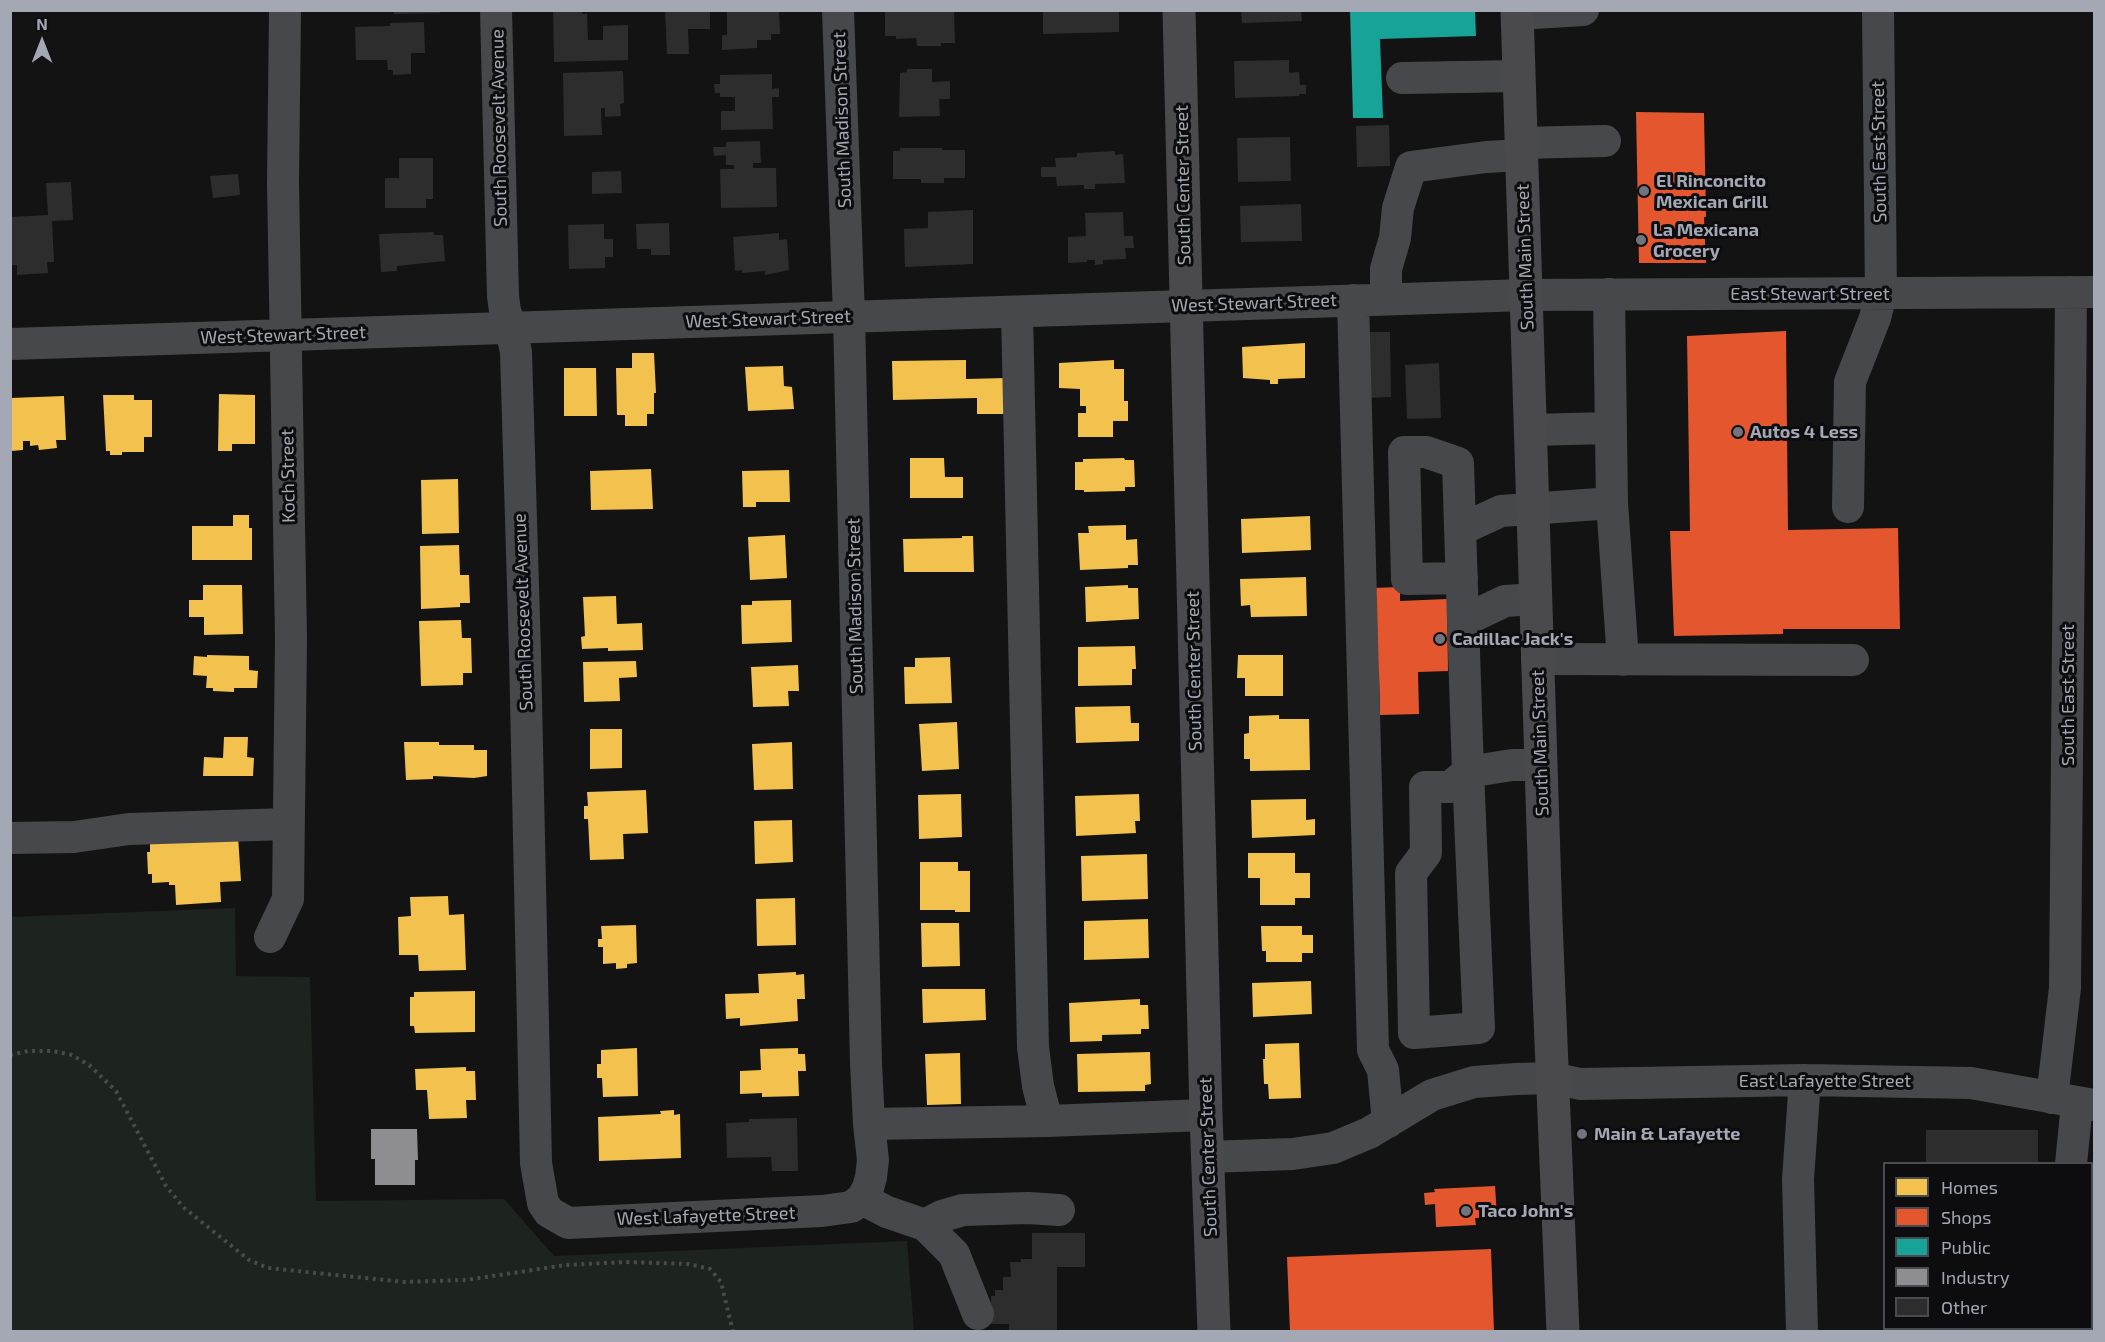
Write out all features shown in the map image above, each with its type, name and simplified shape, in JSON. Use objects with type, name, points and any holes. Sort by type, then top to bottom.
[{"type":"main road","name":"South Center Street","points":[[1179,10],[1207,1157],[1214,1332]]},
{"type":"main road","name":"South Main Street","points":[[1517,12],[1537,659],[1563,1332]]},
{"type":"street","name":"Koch Street","points":[[270,937],[288,899],[291,638],[285,335],[285,10]]},
{"type":"street","name":"South Roosevelt Avenue","points":[[496,10],[503,296],[516,352],[536,1163],[540,1192],[549,1212]]},
{"type":"street","name":"South Madison Street","points":[[838,10],[849,316],[868,1124],[873,1160],[872,1177],[862,1198]]},
{"type":"street","points":[[1517,12],[1583,10]]},
{"type":"street","name":"South East Street","points":[[1848,507],[1850,382],[1875,318],[1881,294],[1878,10]]},
{"type":"street","points":[[1402,78],[1519,76]]},
{"type":"street","points":[[1386,299],[1386,269],[1395,238],[1398,208],[1411,167],[1486,157],[1522,149],[1605,141]]},
{"type":"street","name":"South East Street","points":[[2071,1162],[2074,1102],[2066,988],[2083,292]]},
{"type":"street","name":"East Stewart Street","points":[[1526,295],[2083,292]]},
{"type":"street","points":[[1609,294],[1612,503],[1623,660]]},
{"type":"street","name":"West Stewart Street","points":[[10,344],[1526,295]]},
{"type":"street","points":[[1353,300],[1373,1050],[1383,1070],[1388,1122]]},
{"type":"street","points":[[1017,312],[1033,1047],[1038,1086],[1047,1121]]},
{"type":"street","points":[[1530,430],[1611,428]]},
{"type":"street","points":[[1414,1033],[1479,1028],[1458,463],[1426,452],[1404,452],[1407,579],[1462,578]]},
{"type":"street","points":[[1460,530],[1500,511],[1612,503]]},
{"type":"street","points":[[1463,621],[1505,601],[1535,599]]},
{"type":"street","points":[[1537,659],[1853,660]]},
{"type":"street","points":[[1383,1070],[1414,1033],[1411,873],[1426,853],[1425,788],[1450,786],[1468,772],[1512,765],[1541,765]]},
{"type":"street","points":[[10,838],[74,837],[129,829],[288,824]]},
{"type":"street","points":[[1207,1157],[1315,1152],[1347,1144],[1432,1095],[1474,1082],[1553,1078]]},
{"type":"street","name":"East Lafayette Street","points":[[1553,1078],[1580,1084],[1805,1080],[1971,1083],[2074,1102]]},
{"type":"street","points":[[1802,1332],[1798,1179],[1805,1080]]},
{"type":"street","points":[[868,1124],[1206,1115]]},
{"type":"street","points":[[862,1198],[887,1212],[925,1225],[954,1254],[978,1314]]},
{"type":"street","name":"West Lafayette Street","points":[[549,1212],[568,1223],[822,1211],[851,1207],[862,1198]]},
{"type":"street","points":[[925,1225],[963,1210],[1028,1208],[1059,1210]]},
{"type":"path","points":[[10,1055],[28,1050],[53,1050],[72,1055],[89,1065],[116,1091],[166,1186],[183,1207],[249,1260],[268,1268],[404,1282],[466,1280],[566,1266],[625,1262],[689,1264],[711,1269],[721,1282],[734,1332]]},
{"type":"shaded area","points":[[235,908],[236,976],[310,977],[316,1201],[504,1199],[554,1256],[907,1241],[914,1331],[11,1331],[11,917]]},
{"type":"building: Homes","points":[[1305,343],[1305,378],[1278,379],[1278,384],[1270,384],[1270,380],[1243,378],[1242,347]]},
{"type":"building: Homes","points":[[632,353],[654,353],[656,393],[654,393],[654,414],[647,414],[647,426],[625,426],[625,415],[617,415],[616,368],[632,368]]},
{"type":"building: Homes","points":[[966,360],[966,379],[1006,378],[1007,414],[977,414],[977,398],[893,400],[892,361]]},
{"type":"building: Homes","points":[[1114,360],[1114,369],[1124,369],[1124,401],[1128,401],[1128,421],[1113,421],[1113,437],[1078,437],[1078,413],[1086,413],[1086,406],[1080,406],[1080,389],[1059,388],[1059,363]]},
{"type":"building: Homes","points":[[783,366],[784,386],[792,387],[794,409],[748,411],[745,367]]},
{"type":"building: Homes","points":[[564,368],[596,368],[597,416],[564,416]]},
{"type":"building: Homes","points":[[219,394],[255,395],[255,444],[232,444],[232,451],[218,451]]},
{"type":"building: Homes","points":[[103,395],[134,395],[134,400],[152,400],[152,437],[144,437],[144,452],[122,452],[122,455],[110,455],[110,451],[106,451]]},
{"type":"building: Homes","points":[[64,396],[66,440],[56,440],[57,448],[39,450],[38,445],[30,446],[30,441],[23,441],[23,450],[11,451],[10,398]]},
{"type":"building: Homes","points":[[910,458],[944,458],[945,477],[963,477],[963,498],[910,498]]},
{"type":"building: Homes","points":[[1124,458],[1134,460],[1135,487],[1125,487],[1125,491],[1084,492],[1084,490],[1075,490],[1075,462],[1083,462],[1083,459]]},
{"type":"building: Homes","points":[[651,469],[653,509],[591,510],[590,471]]},
{"type":"building: Homes","points":[[789,470],[790,502],[756,502],[756,507],[743,507],[742,471]]},
{"type":"building: Homes","points":[[458,479],[459,533],[422,534],[421,480]]},
{"type":"building: Homes","points":[[233,515],[249,515],[249,528],[252,528],[252,560],[192,560],[192,526],[233,526]]},
{"type":"building: Homes","points":[[1310,516],[1311,550],[1242,553],[1241,519]]},
{"type":"building: Homes","points":[[1126,525],[1126,540],[1137,539],[1138,565],[1128,565],[1128,568],[1080,570],[1078,533],[1089,533],[1088,526]]},
{"type":"building: Homes","points":[[785,535],[787,578],[750,580],[748,537]]},
{"type":"building: Homes","points":[[962,536],[973,536],[974,572],[904,572],[903,539],[962,538]]},
{"type":"building: Homes","points":[[459,545],[460,575],[469,575],[470,603],[460,603],[460,607],[421,609],[420,546]]},
{"type":"building: Homes","points":[[1306,577],[1307,616],[1251,617],[1250,605],[1241,606],[1240,579]]},
{"type":"building: Homes","points":[[203,585],[242,585],[243,634],[204,635],[204,617],[189,617],[189,600],[203,600]]},
{"type":"building: Homes","points":[[1128,585],[1128,588],[1138,588],[1139,619],[1086,622],[1085,587]]},
{"type":"building: Homes","points":[[616,596],[617,624],[642,623],[643,650],[582,649],[581,637],[585,636],[583,597]]},
{"type":"building: Homes","points":[[791,600],[792,642],[742,644],[741,605],[752,605],[752,601]]},
{"type":"building: Homes","points":[[461,620],[462,638],[471,638],[472,673],[463,673],[463,685],[421,686],[419,621]]},
{"type":"building: Homes","points":[[1135,646],[1136,669],[1132,669],[1132,685],[1078,686],[1078,647]]},
{"type":"building: Homes","points":[[207,655],[249,656],[249,670],[258,671],[257,688],[234,688],[234,692],[213,691],[213,688],[206,688],[207,676],[193,675],[194,656],[207,657]]},
{"type":"building: Homes","points":[[1238,655],[1283,655],[1283,696],[1245,696],[1245,678],[1237,678]]},
{"type":"building: Homes","points":[[950,657],[952,703],[905,704],[904,667],[915,667],[915,658]]},
{"type":"building: Homes","points":[[636,661],[637,677],[619,678],[620,701],[584,702],[583,662]]},
{"type":"building: Homes","points":[[798,665],[799,691],[788,691],[789,706],[753,707],[751,667]]},
{"type":"building: Homes","points":[[1130,706],[1131,723],[1139,723],[1139,741],[1076,743],[1075,707]]},
{"type":"building: Homes","points":[[1279,715],[1279,719],[1309,719],[1310,770],[1250,771],[1250,759],[1244,759],[1244,734],[1249,733],[1249,716]]},
{"type":"building: Homes","points":[[957,722],[959,769],[922,771],[919,724]]},
{"type":"building: Homes","points":[[590,729],[622,729],[622,768],[590,769]]},
{"type":"building: Homes","points":[[224,737],[248,737],[247,757],[254,758],[253,776],[203,776],[204,757],[223,758]]},
{"type":"building: Homes","points":[[404,742],[474,745],[474,750],[487,750],[487,776],[474,778],[433,776],[433,779],[406,780]]},
{"type":"building: Homes","points":[[792,742],[793,789],[754,790],[752,744]]},
{"type":"building: Homes","points":[[646,790],[648,833],[623,834],[624,859],[590,860],[588,819],[584,819],[584,806],[588,806],[587,792]]},
{"type":"building: Homes","points":[[961,794],[962,837],[919,839],[918,795]]},
{"type":"building: Homes","points":[[1139,794],[1140,821],[1135,821],[1136,833],[1076,836],[1075,796]]},
{"type":"building: Homes","points":[[1306,799],[1306,820],[1315,819],[1315,835],[1252,838],[1251,800]]},
{"type":"building: Homes","points":[[792,820],[793,862],[755,864],[754,821]]},
{"type":"building: Homes","points":[[238,836],[241,881],[220,882],[221,902],[176,905],[175,885],[169,885],[169,882],[152,883],[152,874],[148,874],[147,852],[150,852],[150,843]]},
{"type":"building: Homes","points":[[1248,853],[1295,853],[1295,873],[1310,873],[1310,898],[1295,898],[1295,905],[1260,905],[1260,878],[1248,878]]},
{"type":"building: Homes","points":[[1147,854],[1148,899],[1082,901],[1081,856]]},
{"type":"building: Homes","points":[[920,862],[958,862],[958,871],[970,871],[970,912],[920,910]]},
{"type":"building: Homes","points":[[448,896],[449,915],[464,914],[466,970],[419,971],[418,955],[399,955],[398,917],[411,916],[410,897]]},
{"type":"building: Homes","points":[[795,898],[796,945],[757,946],[756,899]]},
{"type":"building: Homes","points":[[1148,919],[1149,958],[1084,960],[1084,921]]},
{"type":"building: Homes","points":[[921,923],[959,923],[960,966],[922,967]]},
{"type":"building: Homes","points":[[636,925],[637,963],[627,964],[627,968],[616,969],[616,963],[603,964],[603,947],[598,947],[598,939],[602,939],[601,926]]},
{"type":"building: Homes","points":[[1261,926],[1302,926],[1302,935],[1313,935],[1313,953],[1302,953],[1302,962],[1266,962],[1266,951],[1262,951]]},
{"type":"building: Homes","points":[[796,972],[796,975],[804,974],[805,999],[797,999],[798,1021],[740,1026],[740,1018],[726,1019],[725,994],[759,993],[758,974]]},
{"type":"building: Homes","points":[[1311,981],[1312,1014],[1253,1017],[1252,983]]},
{"type":"building: Homes","points":[[922,989],[985,989],[986,1020],[923,1023]]},
{"type":"building: Homes","points":[[475,991],[475,1032],[415,1033],[414,1026],[410,1026],[410,997],[414,997],[414,992]]},
{"type":"building: Homes","points":[[1140,999],[1140,1005],[1148,1005],[1149,1029],[1141,1029],[1141,1034],[1102,1035],[1102,1041],[1070,1042],[1069,1003]]},
{"type":"building: Homes","points":[[1299,1043],[1301,1098],[1269,1099],[1268,1084],[1264,1084],[1265,1044]]},
{"type":"building: Homes","points":[[637,1048],[638,1096],[603,1097],[602,1078],[597,1078],[597,1064],[601,1064],[601,1050]]},
{"type":"building: Homes","points":[[798,1048],[798,1054],[805,1054],[806,1071],[798,1071],[799,1096],[762,1097],[762,1093],[740,1094],[740,1071],[761,1070],[760,1049]]},
{"type":"building: Homes","points":[[1150,1052],[1151,1084],[1145,1085],[1145,1091],[1078,1092],[1077,1054]]},
{"type":"building: Homes","points":[[960,1053],[961,1104],[927,1105],[925,1054]]},
{"type":"building: Homes","points":[[466,1067],[466,1071],[475,1071],[476,1100],[466,1100],[467,1118],[429,1119],[427,1090],[416,1090],[415,1069]]},
{"type":"building: Homes","points":[[674,1110],[674,1115],[680,1114],[681,1158],[599,1161],[598,1117],[661,1114],[660,1111]]},
{"type":"building: Shops","points":[[1636,112],[1704,113],[1706,263],[1639,263]]},
{"type":"building: Shops","name":"Autos 4 Less","points":[[1786,331],[1788,530],[1898,528],[1900,629],[1783,629],[1783,634],[1674,636],[1670,531],[1690,531],[1687,336]]},
{"type":"building: Shops","points":[[1400,587],[1400,601],[1447,599],[1448,671],[1418,672],[1419,714],[1380,715],[1379,673],[1374,673],[1372,588]]},
{"type":"building: Shops","name":"Taco John's","points":[[1495,1186],[1497,1217],[1475,1218],[1476,1225],[1436,1227],[1435,1204],[1425,1205],[1424,1193],[1435,1192],[1434,1189]]},
{"type":"building: Shops","points":[[1491,1249],[1494,1332],[1290,1332],[1287,1257]]},
{"type":"building: Public","points":[[1350,10],[1475,10],[1476,36],[1380,39],[1383,118],[1353,118]]},
{"type":"building: Industry","points":[[371,1129],[417,1129],[418,1160],[415,1160],[415,1185],[375,1185],[375,1159],[371,1159]]},
{"type":"building: Other","points":[[394,10],[440,10],[440,13],[394,14]]},
{"type":"building: Other","points":[[553,10],[582,10],[582,14],[587,14],[588,40],[603,40],[603,26],[628,25],[628,60],[554,62]]},
{"type":"building: Other","points":[[665,10],[710,10],[710,29],[688,29],[689,54],[667,54]]},
{"type":"building: Other","points":[[727,10],[779,10],[780,34],[771,34],[771,40],[757,40],[757,48],[722,50],[722,35],[727,35]]},
{"type":"building: Other","points":[[885,10],[954,11],[955,43],[941,43],[941,46],[917,46],[916,38],[896,39],[896,36],[885,36]]},
{"type":"building: Other","points":[[1043,10],[1119,10],[1119,32],[1043,34]]},
{"type":"building: Other","points":[[1241,10],[1301,10],[1302,21],[1242,23]]},
{"type":"building: Other","points":[[424,22],[425,53],[411,53],[411,74],[393,75],[393,70],[388,70],[387,60],[356,60],[355,27]]},
{"type":"building: Other","points":[[1289,60],[1289,73],[1299,72],[1300,85],[1306,85],[1306,94],[1235,98],[1234,61]]},
{"type":"building: Other","points":[[907,69],[932,69],[932,82],[950,81],[950,99],[939,99],[940,116],[899,117],[900,73],[907,72]]},
{"type":"building: Other","points":[[623,71],[624,103],[620,104],[621,116],[605,117],[605,108],[601,108],[602,135],[564,136],[563,73]]},
{"type":"building: Other","points":[[772,74],[772,89],[779,88],[779,97],[772,97],[773,129],[721,130],[721,111],[735,111],[735,97],[720,97],[720,93],[715,93],[714,84],[720,84],[720,75]]},
{"type":"building: Other","points":[[1389,125],[1390,166],[1357,167],[1356,126]]},
{"type":"building: Other","points":[[1290,137],[1291,181],[1238,182],[1237,138]]},
{"type":"building: Other","points":[[760,141],[761,163],[753,163],[753,168],[776,168],[777,207],[721,208],[720,169],[734,169],[734,165],[726,165],[726,155],[714,156],[713,147],[726,147],[726,142]]},
{"type":"building: Other","points":[[900,148],[965,150],[965,178],[944,178],[944,183],[921,183],[921,179],[893,179],[893,151],[900,151]]},
{"type":"building: Other","points":[[1115,151],[1115,155],[1123,154],[1125,183],[1095,184],[1095,189],[1084,189],[1084,185],[1057,186],[1056,177],[1041,177],[1041,167],[1056,167],[1055,158],[1077,157],[1077,153]]},
{"type":"building: Other","points":[[399,158],[433,158],[433,199],[426,199],[426,208],[385,208],[385,178],[399,178]]},
{"type":"building: Other","points":[[621,171],[622,193],[592,194],[592,172]]},
{"type":"building: Other","points":[[238,174],[240,195],[213,198],[210,176]]},
{"type":"building: Other","points":[[71,182],[73,220],[52,221],[54,262],[47,262],[48,273],[17,275],[17,265],[10,265],[10,217],[48,215],[46,183]]},
{"type":"building: Other","points":[[1301,204],[1302,241],[1241,242],[1240,206]]},
{"type":"building: Other","points":[[973,210],[973,264],[905,267],[904,229],[928,228],[928,212]]},
{"type":"building: Other","points":[[1123,212],[1124,236],[1133,236],[1134,248],[1125,248],[1126,259],[1103,260],[1103,264],[1095,265],[1095,260],[1068,263],[1068,237],[1086,236],[1085,213]]},
{"type":"building: Other","points":[[669,223],[670,255],[651,255],[651,249],[637,249],[636,224]]},
{"type":"building: Other","points":[[604,224],[604,239],[613,239],[613,257],[605,257],[605,268],[569,269],[568,225]]},
{"type":"building: Other","points":[[434,232],[434,235],[443,235],[445,261],[397,266],[397,271],[381,272],[379,234]]},
{"type":"building: Other","points":[[779,233],[779,240],[787,239],[789,270],[765,275],[765,271],[742,273],[742,270],[735,271],[733,237]]},
{"type":"building: Other","points":[[1362,332],[1390,332],[1391,397],[1363,398]]},
{"type":"building: Other","points":[[1439,363],[1441,418],[1407,419],[1405,365]]},
{"type":"building: Other","points":[[797,1118],[798,1171],[772,1171],[771,1157],[727,1158],[726,1123],[749,1122],[749,1119]]},
{"type":"building: Other","points":[[1926,1130],[2038,1130],[2038,1162],[1926,1162]]},
{"type":"building: Other","points":[[1032,1233],[1085,1233],[1085,1267],[1057,1267],[1057,1332],[1009,1332],[1009,1324],[991,1324],[991,1296],[995,1296],[995,1290],[1003,1290],[1003,1277],[1011,1277],[1010,1262],[1032,1259]]},
{"type":"place","name":"El Rinconcito Mexican Grill","points":[[1644,191]]},
{"type":"place","name":"La Mexicana Grocery","points":[[1641,240]]},
{"type":"place","name":"Autos 4 Less","points":[[1738,432]]},
{"type":"place","name":"Cadillac Jack's","points":[[1440,639]]},
{"type":"place","name":"Main & Lafayette","points":[[1582,1134]]},
{"type":"place","name":"Taco John's","points":[[1466,1211]]}]
